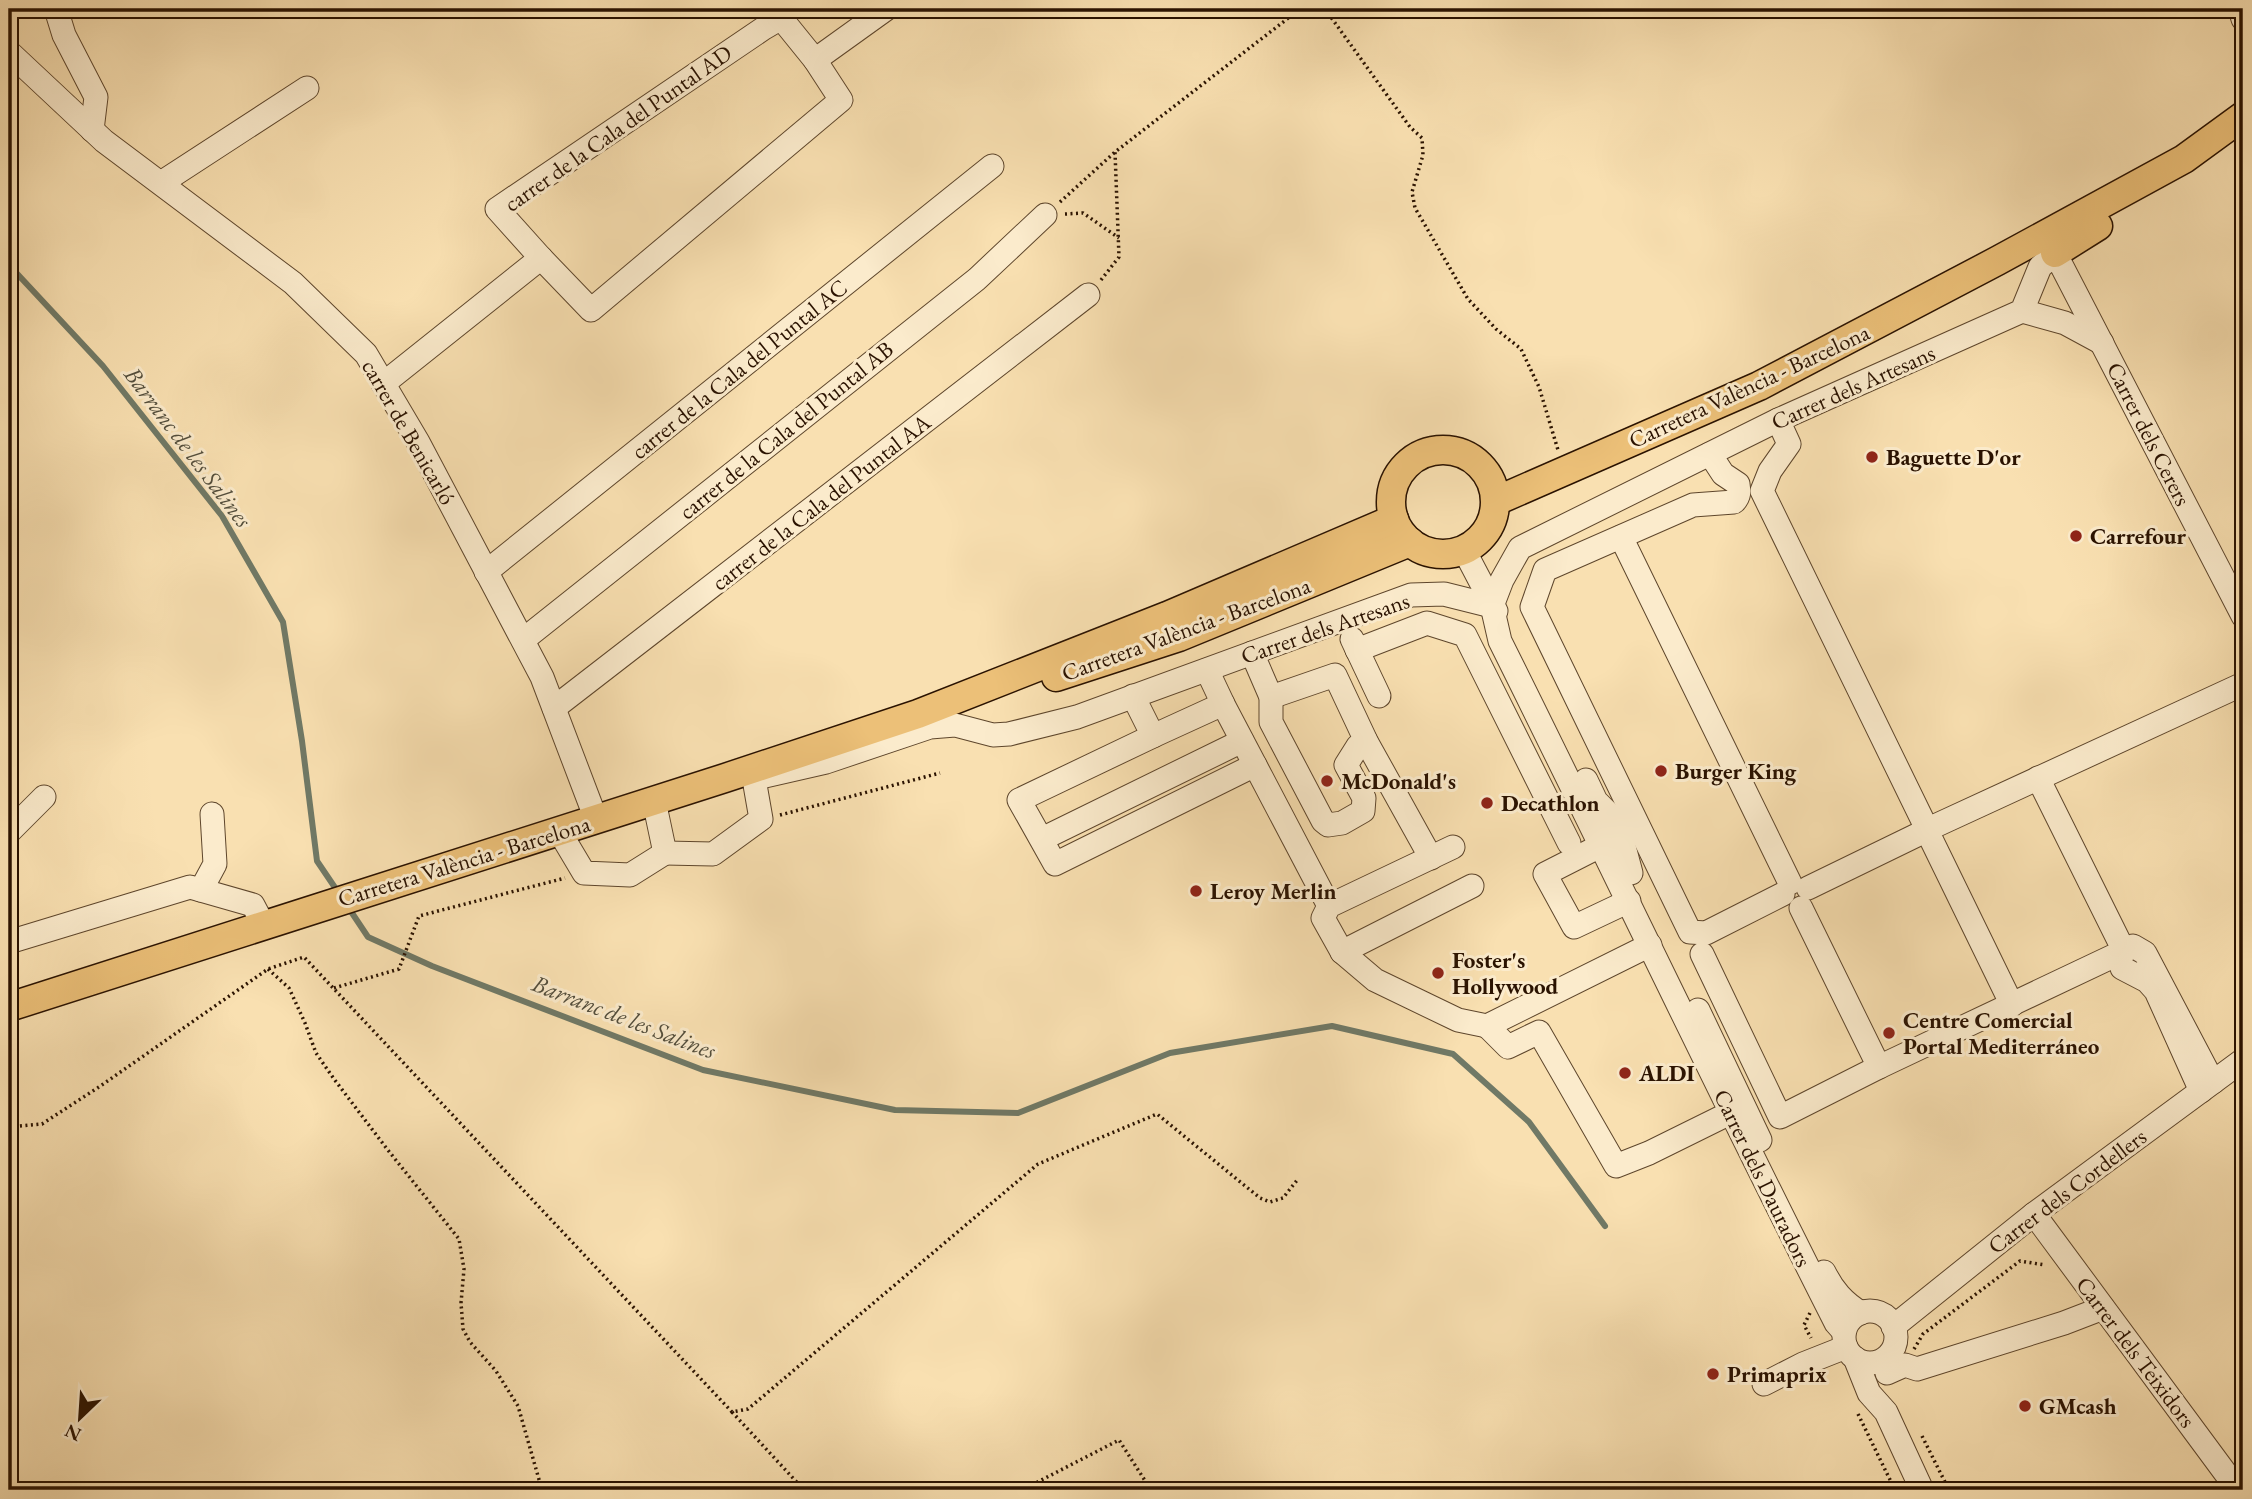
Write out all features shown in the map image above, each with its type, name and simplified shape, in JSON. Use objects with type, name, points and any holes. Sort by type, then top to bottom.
[{"type":"main road","name":"Carretera València - Barcelona","points":[[1494,492],[1759,386],[2184,159],[2243,116]]},
{"type":"main road","points":[[2054,253],[2123,210],[2155,194],[2184,159]]},
{"type":"main road","name":"Carretera València - Barcelona","points":[[1494,492],[1559,455],[1883,309],[1997,261]]},
{"type":"main road","points":[[1438,450],[1455,451],[1471,457],[1483,468],[1494,492],[1494,518],[1485,534],[1472,546],[1456,553],[1438,555],[1421,550],[1402,531],[1391,509],[1391,492],[1397,476],[1407,463],[1422,454],[1438,450]]},
{"type":"main road","name":"Carretera València - Barcelona","points":[[9,1007],[918,714],[1167,616],[1402,531]]},
{"type":"street","points":[[56,9],[64,35],[96,97],[92,130]]},
{"type":"street","points":[[816,60],[886,9]]},
{"type":"street","points":[[2240,9],[2243,19]]},
{"type":"street","name":"carrer de la Cala del Puntal AD","points":[[781,18],[816,60],[841,100],[591,310],[497,209],[781,18]]},
{"type":"street","name":"carrer de Benicarló","points":[[9,52],[92,130],[293,283],[366,354],[418,442],[542,677],[596,819]]},
{"type":"street","points":[[161,183],[307,88]]},
{"type":"street","name":"carrer de la Cala del Puntal AC","points":[[486,572],[992,166]]},
{"type":"street","name":"carrer de la Cala del Puntal AB","points":[[523,640],[977,279],[1045,215]]},
{"type":"street","points":[[2054,253],[2040,267],[2022,311],[2065,323],[2102,343]]},
{"type":"street","name":"Carrer dels Cerers","points":[[2054,253],[2243,616]]},
{"type":"street","points":[[383,384],[541,258]]},
{"type":"street","name":"carrer de la Cala del Puntal AA","points":[[554,708],[1088,295]]},
{"type":"street","name":"Carrer dels Artesans","points":[[725,778],[754,779],[826,762],[930,727],[955,725],[993,735],[1009,734],[1077,717],[1411,595],[1444,594],[1492,606],[1502,580],[1520,548],[1778,420],[2022,311]]},
{"type":"street","points":[[1778,420],[1789,444],[1770,471],[1762,491],[2012,1005]]},
{"type":"street","points":[[1710,454],[1723,474],[1738,484],[1738,498],[1734,502],[1693,505],[1545,570],[1532,607],[1690,932],[1706,933],[1794,896],[2038,778],[2243,684]]},
{"type":"street","points":[[1621,537],[1878,1067]]},
{"type":"street","name":"Carrer dels Dauradors","points":[[1464,550],[1492,606],[1514,635],[1596,801],[1609,814],[1622,839],[1631,873]]},
{"type":"street","name":"Carrer dels Dauradors","points":[[1492,606],[1500,642],[1599,838],[1730,1113],[1869,1393],[1886,1412],[1922,1490]]},
{"type":"street","points":[[1344,621],[1379,696]]},
{"type":"street","points":[[1357,650],[1427,623],[1465,635],[1569,843]]},
{"type":"street","points":[[1252,653],[1271,697],[1270,722],[1323,821],[1328,824],[1342,823],[1363,811],[1364,798],[1346,765],[1358,746],[1366,741]]},
{"type":"street","points":[[1207,670],[1329,906]]},
{"type":"street","points":[[1271,697],[1335,675],[1366,741],[1431,858]]},
{"type":"street","points":[[1133,696],[1153,736]]},
{"type":"street","points":[[1223,704],[1019,800],[1055,864],[1255,765]]},
{"type":"street","points":[[1042,839],[1242,741]]},
{"type":"street","points":[[2038,778],[2124,951]]},
{"type":"street","points":[[559,831],[584,873],[630,875],[665,853],[713,855],[761,820],[754,779]]},
{"type":"street","points":[[9,832],[44,797]]},
{"type":"street","points":[[654,801],[665,853]]},
{"type":"street","points":[[201,890],[215,864],[212,814]]},
{"type":"street","points":[[1599,838],[1545,874],[1574,927],[1629,901]]},
{"type":"street","name":"Carrer dels Dauradors","points":[[1599,838],[1614,839],[1832,1288],[1846,1304],[1861,1313]]},
{"type":"street","points":[[1453,847],[1329,906],[1323,918],[1342,952],[1375,980],[1458,1020],[1487,1026],[1508,1047],[1539,1032],[1616,1166],[1649,1153],[1730,1113]]},
{"type":"street","points":[[1342,952],[1472,886]]},
{"type":"street","points":[[9,943],[190,887],[253,905],[263,925]]},
{"type":"street","points":[[1715,1043],[1720,1022],[1700,981],[1704,948],[1794,896]]},
{"type":"street","points":[[1487,1026],[1650,945]]},
{"type":"street","points":[[1702,954],[1780,1117],[1878,1067],[2124,951]]},
{"type":"street","points":[[2124,951],[2121,957],[2122,968],[2147,981],[2156,991],[2207,1086]]},
{"type":"street","name":"Carrer dels Cordellers","points":[[1893,1327],[2034,1214],[2243,1060]]},
{"type":"street","name":"Carrer dels Teixidors","points":[[2034,1214],[2238,1490]]},
{"type":"street","points":[[1894,1362],[1893,1327],[1883,1315],[1876,1312],[1861,1313],[1850,1320],[1848,1346],[1863,1362],[1894,1362],[1917,1368],[2064,1323],[2103,1308]]},
{"type":"street","points":[[1764,1384],[1803,1364],[1848,1346]]},
{"type":"street","name":"Carrer dels Dauradors","points":[[1886,1412],[1894,1362]]},
{"type":"path","points":[[1045,215],[1115,152],[1300,9]]},
{"type":"path","points":[[1325,9],[1410,127],[1422,138],[1423,155],[1412,192],[1415,208],[1468,299],[1496,329],[1521,349],[1539,387],[1559,455]]},
{"type":"path","points":[[1088,295],[1119,257],[1115,152]]},
{"type":"path","points":[[1045,215],[1083,213],[1119,238]]},
{"type":"path","points":[[761,820],[940,773]]},
{"type":"path","points":[[334,988],[399,970],[419,916],[584,873]]},
{"type":"path","points":[[9,1127],[42,1124],[268,969],[304,957],[804,1490]]},
{"type":"path","points":[[268,969],[289,988],[316,1053],[334,1079],[459,1239],[464,1269],[461,1303],[463,1329],[470,1342],[496,1371],[518,1406],[542,1490]]},
{"type":"path","points":[[732,1412],[748,1409],[1038,1164],[1157,1114],[1260,1198],[1270,1202],[1283,1198],[1298,1179]]},
{"type":"path","points":[[1894,1362],[1923,1334],[2020,1261],[2051,1266]]},
{"type":"path","points":[[1919,1430],[1949,1490]]},
{"type":"path","points":[[1022,1490],[1119,1440],[1151,1490]]},
{"type":"waterway","name":"Barranc de les Salines","points":[[9,265],[103,366],[222,516],[283,622],[317,861],[338,892]]},
{"type":"waterway","name":"Barranc de les Salines","points":[[348,907],[368,937],[432,966],[703,1070],[895,1110],[1018,1113],[1170,1053],[1332,1026],[1453,1054],[1529,1122],[1605,1226]]},
{"type":"place","name":"Baguette D'or","points":[[1872,457]]},
{"type":"place","name":"Carrefour","points":[[2076,536]]},
{"type":"place","name":"Burger King","points":[[1661,771]]},
{"type":"place","name":"McDonald's","points":[[1327,781]]},
{"type":"place","name":"Decathlon","points":[[1487,803]]},
{"type":"place","name":"Leroy Merlin","points":[[1196,891]]},
{"type":"place","name":"Foster's Hollywood","points":[[1438,973]]},
{"type":"place","name":"Centre Comercial Portal Mediterráneo","points":[[1889,1033]]},
{"type":"place","name":"ALDI","points":[[1625,1073]]},
{"type":"place","name":"Primaprix","points":[[1713,1374]]},
{"type":"place","name":"GMcash","points":[[2025,1406]]}]
